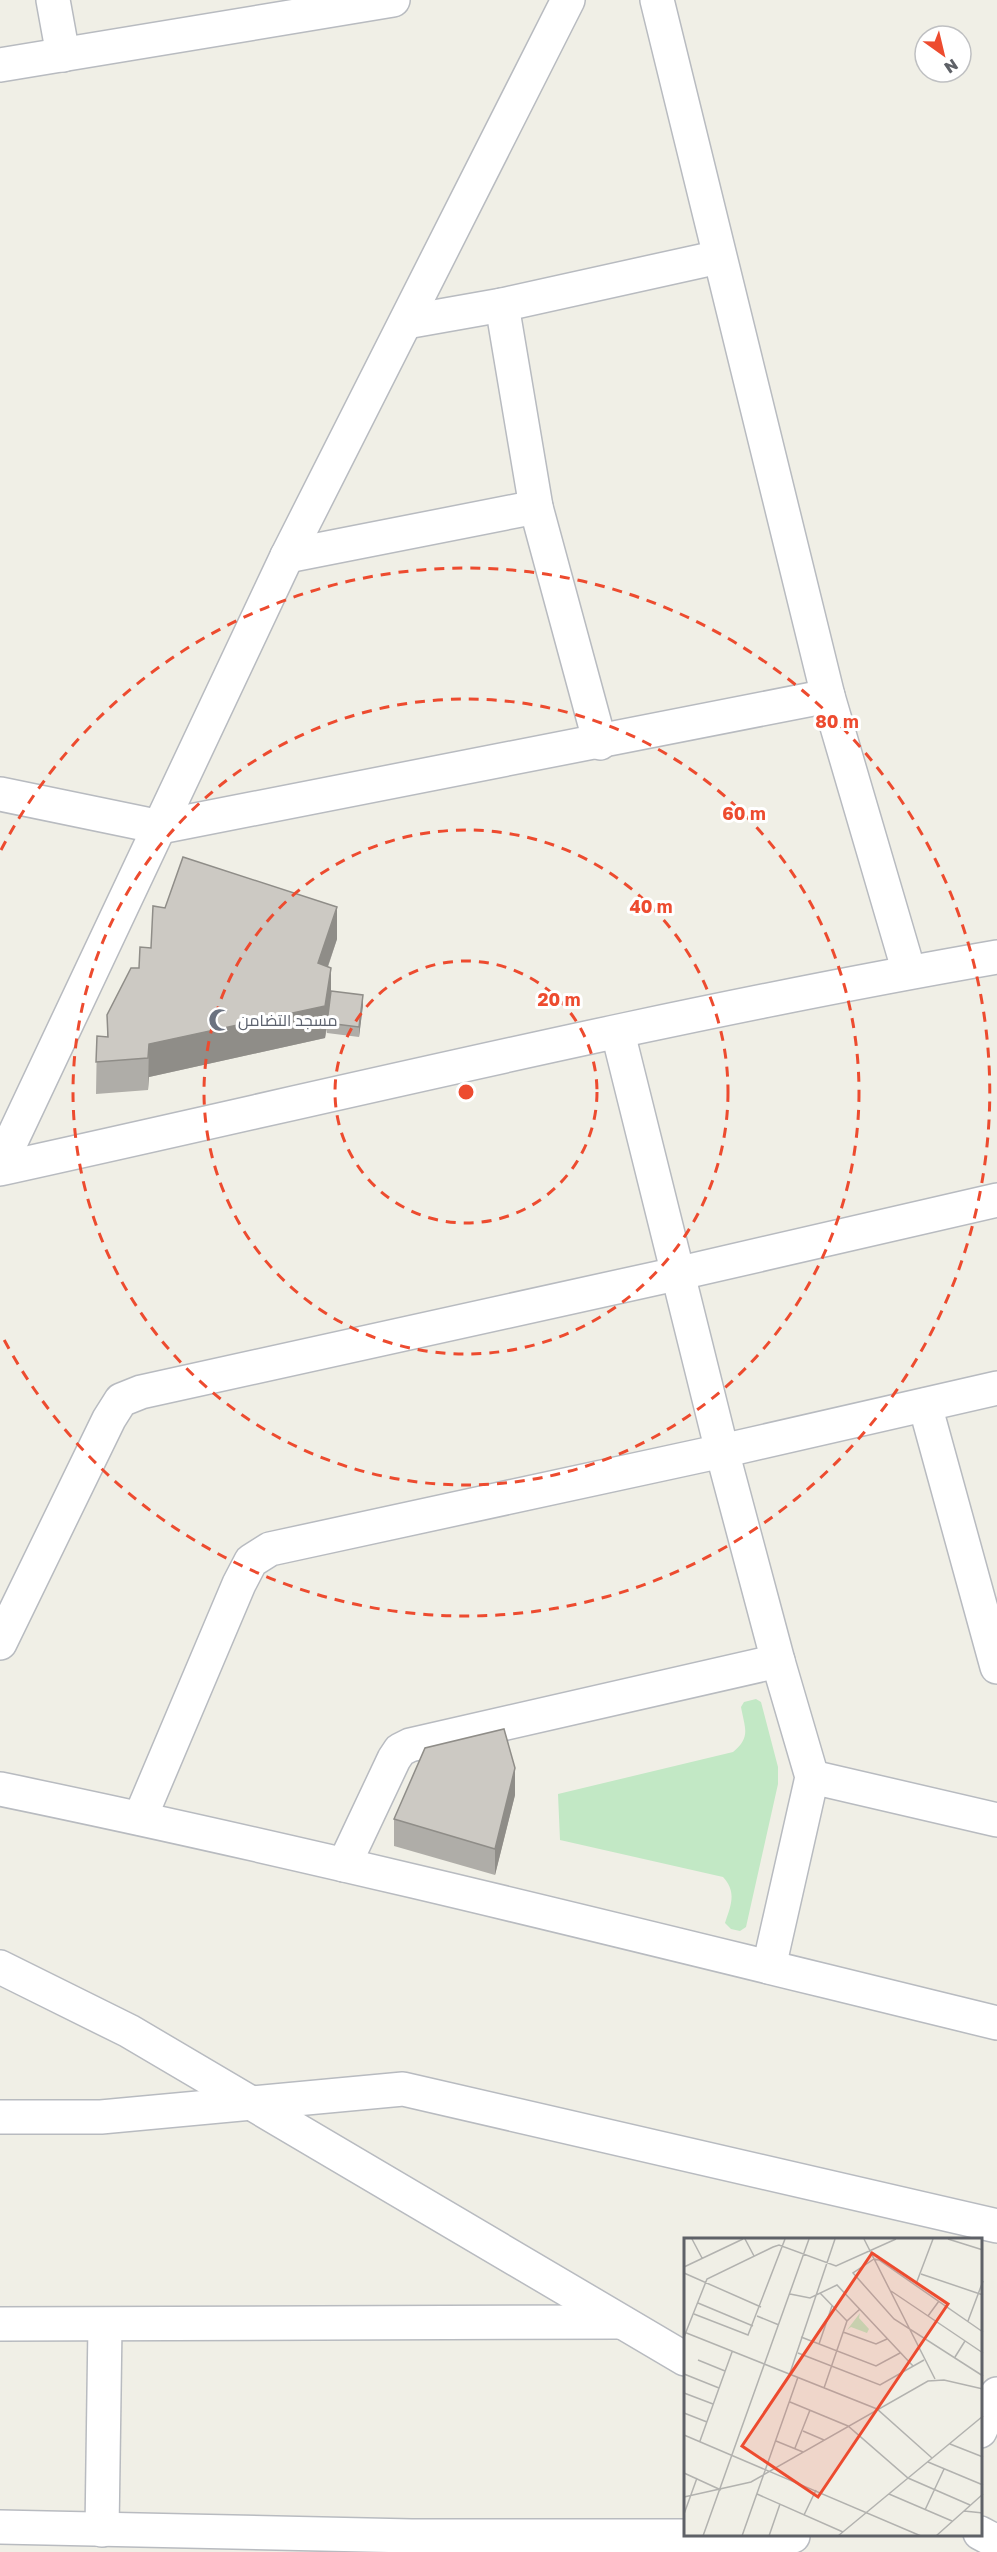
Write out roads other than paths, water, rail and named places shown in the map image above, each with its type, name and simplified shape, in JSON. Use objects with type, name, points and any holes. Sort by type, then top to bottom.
[{"type":"street","points":[[53,0],[63,55]]},
{"type":"street","points":[[0,65],[393,0]]},
{"type":"street","points":[[0,1164],[288,556],[568,0]]},
{"type":"street","points":[[657,0],[828,696],[909,972]]},
{"type":"street","points":[[406,322],[502,305],[719,257]]},
{"type":"street","points":[[502,305],[536,507],[600,743]]},
{"type":"street","points":[[288,556],[536,507]]},
{"type":"street","points":[[0,794],[160,827],[600,743],[828,696]]},
{"type":"street","points":[[0,1169],[618,1033],[909,972],[997,957]]},
{"type":"street","points":[[618,1033],[676,1274],[722,1451],[778,1661],[812,1777],[768,1967]]},
{"type":"street","points":[[0,1643],[109,1419],[121,1400],[141,1392],[676,1274],[997,1200]]},
{"type":"street","points":[[140,1818],[239,1584],[251,1561],[260,1555],[270,1550],[997,1388]]},
{"type":"street","points":[[925,1405],[997,1667]]},
{"type":"street","points":[[344,1865],[394,1759],[400,1750],[410,1745],[778,1661]]},
{"type":"street","points":[[812,1777],[997,1820]]},
{"type":"street","points":[[0,1789],[140,1818],[344,1865],[997,2023]]},
{"type":"street","points":[[0,1967],[129,2031],[684,2358]]},
{"type":"street","points":[[0,2117],[101,2117],[404,2089],[997,2226]]},
{"type":"street","points":[[0,2324],[622,2322]]},
{"type":"street","points":[[102,2530],[105,2325]]},
{"type":"street","points":[[982,2429],[997,2394]]},
{"type":"street","points":[[0,2527],[412,2544],[708,2537]]},
{"type":"street","points":[[982,2534],[997,2542]]},
{"type":"place","name":"مسجد التضامن","points":[[220,1020]]}]
